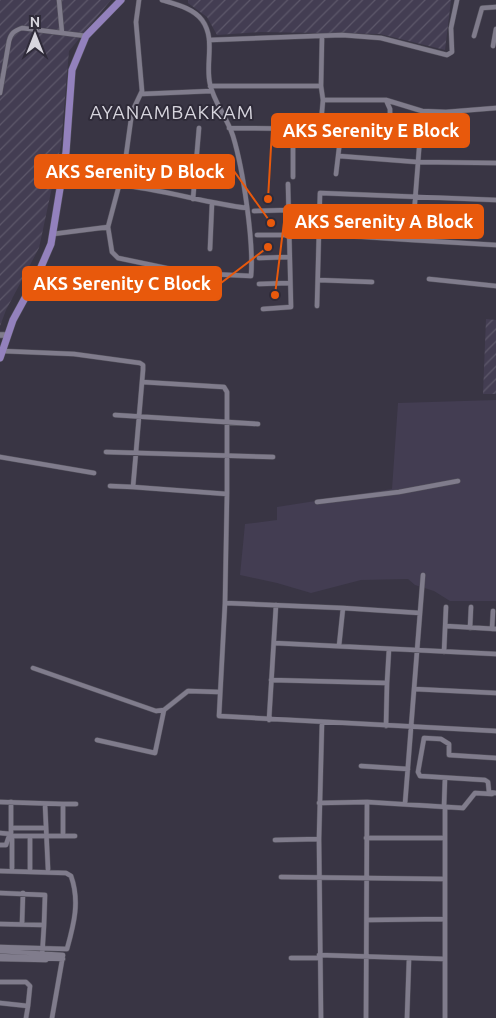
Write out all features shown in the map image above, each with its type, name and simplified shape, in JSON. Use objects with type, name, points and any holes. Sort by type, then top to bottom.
[{"type":"main road","points":[[1,354],[3,335],[38,274],[53,234],[66,152],[72,70],[86,36],[121,0]]},
{"type":"street","points":[[59,0],[62,33]]},
{"type":"street","points":[[139,0],[136,22],[141,94],[132,112],[126,147],[126,163],[108,227],[112,252],[118,258],[190,272],[250,277],[247,208],[238,158],[229,128],[214,101],[210,86],[210,40],[203,21],[198,15],[162,0]]},
{"type":"street","points":[[210,40],[342,35],[381,38],[447,55],[452,52],[451,28],[457,0]]},
{"type":"street","points":[[474,36],[482,8],[496,7]]},
{"type":"street","points":[[1,89],[11,34],[22,28],[86,36]]},
{"type":"street","points":[[493,46],[496,29]]},
{"type":"street","points":[[317,128],[321,122],[323,100],[321,86],[322,36]]},
{"type":"street","points":[[210,86],[321,86]]},
{"type":"street","points":[[141,94],[212,91]]},
{"type":"street","points":[[323,100],[386,100],[422,110],[446,112],[496,108]]},
{"type":"street","points":[[386,100],[390,109],[390,124]]},
{"type":"street","points":[[412,240],[422,110]]},
{"type":"street","points":[[193,199],[199,128]]},
{"type":"street","points":[[229,128],[317,128]]},
{"type":"street","points":[[317,128],[322,139],[340,140],[336,174]]},
{"type":"street","points":[[292,177],[293,129]]},
{"type":"street","points":[[339,156],[417,162],[496,163]]},
{"type":"street","points":[[263,309],[291,307],[288,256],[288,184]]},
{"type":"street","points":[[119,185],[153,189],[212,203],[247,208]]},
{"type":"street","points":[[317,306],[320,193],[496,200]]},
{"type":"street","points":[[210,249],[212,203]]},
{"type":"street","points":[[254,211],[289,210]]},
{"type":"street","points":[[53,234],[108,227]]},
{"type":"street","points":[[257,235],[319,232],[496,246]]},
{"type":"street","points":[[259,258],[288,256]]},
{"type":"street","points":[[429,279],[496,286]]},
{"type":"street","points":[[318,280],[372,282]]},
{"type":"street","points":[[260,284],[289,283]]},
{"type":"street","points":[[1,354],[74,354],[140,363],[143,365],[133,487]]},
{"type":"street","points":[[142,382],[224,387],[227,392],[228,456],[225,603],[219,716],[496,731]]},
{"type":"street","points":[[115,415],[258,424]]},
{"type":"street","points":[[106,452],[273,457]]},
{"type":"street","points":[[0,457],[94,473]]},
{"type":"street","points":[[316,502],[399,492],[458,481]]},
{"type":"street","points":[[110,486],[227,494]]},
{"type":"street","points":[[405,804],[422,575]]},
{"type":"street","points":[[225,603],[342,608],[420,614]]},
{"type":"street","points":[[269,720],[276,605]]},
{"type":"street","points":[[444,652],[446,607]]},
{"type":"street","points":[[470,628],[471,607]]},
{"type":"street","points":[[339,646],[342,608]]},
{"type":"street","points":[[446,626],[494,629],[493,611]]},
{"type":"street","points":[[274,642],[496,654]]},
{"type":"street","points":[[386,726],[389,649]]},
{"type":"street","points":[[33,668],[156,711],[164,710],[188,690],[219,692]]},
{"type":"street","points":[[271,680],[387,684]]},
{"type":"street","points":[[414,689],[496,693]]},
{"type":"street","points":[[97,740],[155,753],[164,710]]},
{"type":"street","points":[[320,1018],[319,838],[322,722]]},
{"type":"street","points":[[426,728],[426,738],[423,739],[418,775],[485,780],[488,782],[489,792],[496,794]]},
{"type":"street","points":[[426,738],[445,740],[448,744],[449,755],[496,758]]},
{"type":"street","points":[[361,766],[408,769]]},
{"type":"street","points":[[445,778],[445,1018]]},
{"type":"street","points":[[320,803],[366,802],[463,808],[475,793],[496,794]]},
{"type":"street","points":[[0,802],[76,804]]},
{"type":"street","points":[[0,833],[12,834],[11,802]]},
{"type":"street","points":[[366,802],[368,958],[366,1018]]},
{"type":"street","points":[[45,804],[48,836],[48,869]]},
{"type":"street","points":[[63,804],[63,836]]},
{"type":"street","points":[[12,828],[46,828]]},
{"type":"street","points":[[0,845],[6,845],[8,837],[12,836],[75,836]]},
{"type":"street","points":[[12,836],[12,868]]},
{"type":"street","points":[[30,836],[30,868]]},
{"type":"street","points":[[274,840],[319,838]]},
{"type":"street","points":[[366,838],[446,838]]},
{"type":"street","points":[[0,870],[12,868],[64,869]]},
{"type":"street","points":[[0,870],[60,871],[71,876],[76,889],[77,905],[67,949],[42,953],[0,955]]},
{"type":"street","points":[[281,877],[366,880],[446,879]]},
{"type":"street","points":[[0,893],[45,895],[42,953]]},
{"type":"street","points":[[22,924],[23,893]]},
{"type":"street","points":[[367,920],[445,919]]},
{"type":"street","points":[[0,924],[44,925]]},
{"type":"street","points":[[0,955],[42,953],[63,955],[52,1018]]},
{"type":"street","points":[[0,955],[63,961]]},
{"type":"street","points":[[290,958],[445,960]]},
{"type":"street","points":[[407,1018],[409,959]]},
{"type":"street","points":[[0,982],[28,982],[30,986],[26,1018]]},
{"type":"street","points":[[0,1003],[28,1006]]},
{"type":"shaded area","points":[[0,0],[111,0],[69,51],[61,145],[39,248],[6,310],[0,326]]},
{"type":"shaded area","points":[[188,0],[451,0],[445,50],[380,34],[261,32],[217,35],[207,17],[188,3]]},
{"type":"shaded area","points":[[486,319],[496,320],[496,394],[483,394]]},
{"type":"shaded area","points":[[496,400],[496,601],[450,601],[434,591],[415,585],[408,579],[361,580],[311,593],[240,575],[245,524],[277,520],[277,507],[392,489],[398,403]]},
{"type":"place","name":"AKS Serenity E Block","points":[[268,199]]},
{"type":"place","name":"AKS Serenity D Block","points":[[271,223]]},
{"type":"place","name":"AKS Serenity C Block","points":[[268,247]]},
{"type":"place","name":"AKS Serenity A Block","points":[[275,295]]},
{"type":"district","name":"AYANAMBAKKAM","points":[[172,112]]}]
